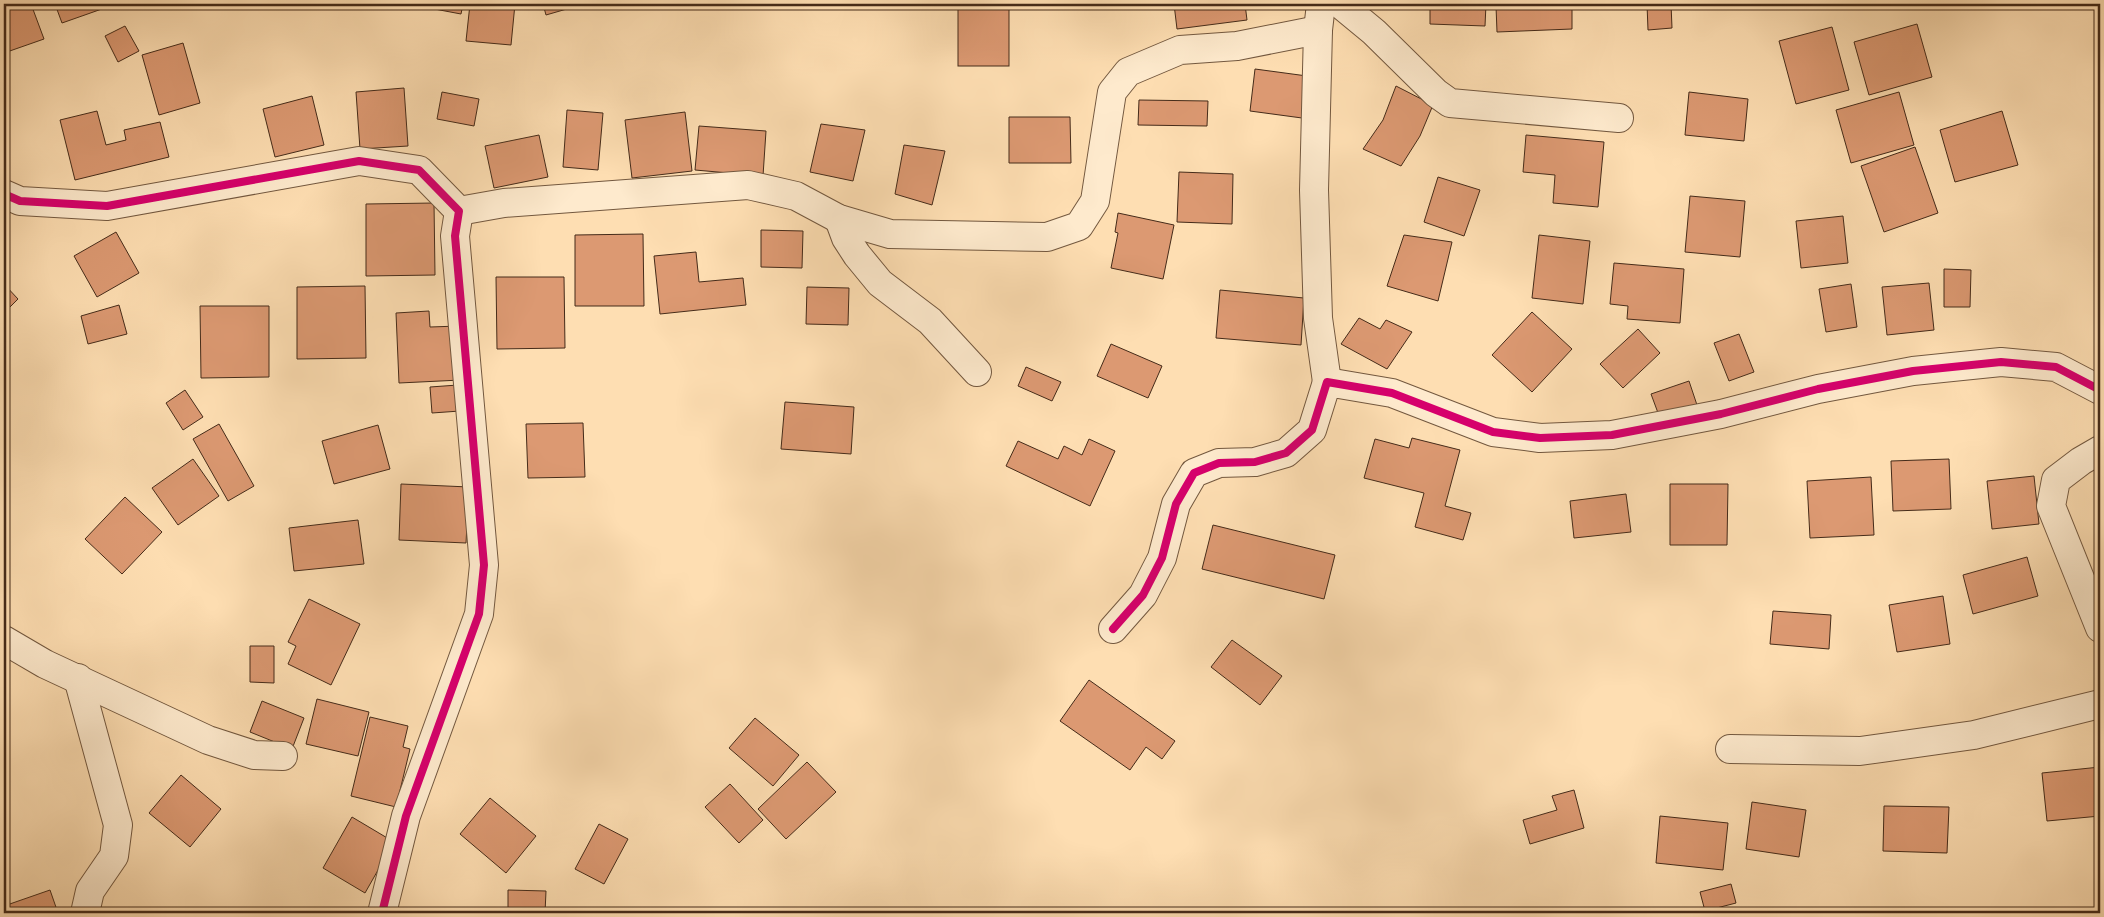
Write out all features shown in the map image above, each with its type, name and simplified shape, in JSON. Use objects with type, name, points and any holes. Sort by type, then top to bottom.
[{"type":"street","points":[[1340,4],[1374,32],[1436,93],[1450,102],[1619,118]]},
{"type":"street","points":[[459,212],[504,203],[748,185],[796,196],[839,219],[890,234],[1047,237],[1079,226],[1094,201],[1112,92],[1128,72],[1180,50],[1237,46],[1319,17],[1314,190],[1318,318],[1327,382],[1312,430],[1286,453],[1255,462],[1219,463],[1194,473],[1176,504],[1162,558],[1143,595],[1113,629]]},
{"type":"street","points":[[4,194],[20,201],[107,206],[359,161],[419,170],[459,212]]},
{"type":"street","points":[[382,913],[406,816],[478,614],[484,564],[455,236],[459,212]]},
{"type":"street","points":[[839,219],[846,238],[880,283],[930,321],[977,372]]},
{"type":"street","points":[[1327,382],[1392,393],[1493,432],[1540,438],[1612,435],[1721,414],[1818,388],[1913,371],[2001,362],[2056,367],[2100,390]]},
{"type":"street","points":[[2100,450],[2081,461],[2056,480],[2051,506],[2100,628]]},
{"type":"street","points":[[4,640],[45,664],[208,740],[254,755],[283,756]]},
{"type":"street","points":[[78,678],[118,825],[114,856],[90,890],[85,913]]},
{"type":"street","points":[[1730,750],[1860,752],[1974,735],[2100,704]]},
{"type":"building","points":[[4,4],[31,4],[44,39],[4,53]]},
{"type":"building","points":[[55,4],[116,4],[62,23]]},
{"type":"building","points":[[408,4],[463,4],[461,14]]},
{"type":"building","points":[[470,4],[515,4],[511,45],[466,41]]},
{"type":"building","points":[[543,4],[584,4],[546,15]]},
{"type":"building","points":[[958,4],[1009,4],[1009,66],[958,66]]},
{"type":"building","points":[[1174,4],[1245,4],[1247,20],[1177,29]]},
{"type":"building","points":[[1430,4],[1486,4],[1485,26],[1430,24]]},
{"type":"building","points":[[1572,4],[1572,29],[1497,32],[1496,6]]},
{"type":"building","points":[[1647,4],[1671,4],[1672,28],[1648,30]]},
{"type":"building","points":[[1786,4],[1834,4],[1787,9]]},
{"type":"building","points":[[1917,24],[1932,77],[1869,95],[1854,42]]},
{"type":"building","points":[[125,26],[139,51],[118,62],[105,36]]},
{"type":"building","points":[[1832,27],[1849,90],[1796,104],[1779,41]]},
{"type":"building","points":[[183,43],[200,103],[159,115],[142,55]]},
{"type":"building","points":[[1255,69],[1307,76],[1302,118],[1250,111]]},
{"type":"building","points":[[1396,86],[1433,105],[1420,136],[1401,166],[1363,149],[1383,120]]},
{"type":"building","points":[[404,88],[408,146],[360,149],[356,92]]},
{"type":"building","points":[[442,92],[479,99],[474,126],[437,119]]},
{"type":"building","points":[[1689,92],[1748,99],[1744,141],[1685,135]]},
{"type":"building","points":[[1899,92],[1914,145],[1851,163],[1836,110]]},
{"type":"building","points":[[312,96],[324,145],[275,157],[263,109]]},
{"type":"building","points":[[1139,100],[1208,101],[1207,126],[1138,125]]},
{"type":"building","points":[[567,110],[603,113],[598,170],[563,167]]},
{"type":"building","points":[[97,111],[106,145],[126,140],[124,130],[160,122],[169,157],[75,180],[60,120]]},
{"type":"building","points":[[2002,111],[2018,165],[1955,182],[1940,130]]},
{"type":"building","points":[[685,112],[692,171],[632,178],[625,120]]},
{"type":"building","points":[[1009,117],[1070,117],[1071,163],[1009,163]]},
{"type":"building","points":[[821,124],[865,130],[853,181],[810,172]]},
{"type":"building","points":[[699,126],[766,131],[763,176],[695,170]]},
{"type":"building","points":[[539,135],[548,177],[494,188],[485,146]]},
{"type":"building","points":[[1526,135],[1604,142],[1598,207],[1553,203],[1555,175],[1523,172]]},
{"type":"building","points":[[904,145],[945,151],[932,205],[895,194]]},
{"type":"building","points":[[1915,147],[1938,213],[1884,232],[1861,166]]},
{"type":"building","points":[[1179,172],[1233,174],[1232,224],[1177,222]]},
{"type":"building","points":[[1438,177],[1480,190],[1464,236],[1424,222]]},
{"type":"building","points":[[1690,196],[1745,201],[1740,257],[1685,252]]},
{"type":"building","points":[[434,203],[435,275],[366,276],[366,204]]},
{"type":"building","points":[[1118,213],[1174,225],[1163,279],[1111,268],[1118,233],[1115,232]]},
{"type":"building","points":[[1843,216],[1848,263],[1801,268],[1796,221]]},
{"type":"building","points":[[761,230],[803,231],[802,268],[761,267]]},
{"type":"building","points":[[116,232],[139,273],[97,297],[74,256]]},
{"type":"building","points":[[643,234],[644,306],[575,306],[575,235]]},
{"type":"building","points":[[1404,235],[1452,242],[1438,301],[1387,286]]},
{"type":"building","points":[[1539,235],[1590,241],[1583,304],[1532,298]]},
{"type":"building","points":[[696,252],[699,282],[743,278],[746,305],[660,314],[654,256]]},
{"type":"building","points":[[1614,263],[1684,269],[1680,323],[1627,319],[1628,306],[1610,304]]},
{"type":"building","points":[[1944,269],[1971,270],[1970,307],[1944,307]]},
{"type":"building","points":[[496,277],[564,277],[565,348],[497,349]]},
{"type":"building","points":[[1929,283],[1934,330],[1887,335],[1882,287]]},
{"type":"building","points":[[4,284],[18,299],[4,313]]},
{"type":"building","points":[[1851,284],[1857,327],[1826,332],[1819,289]]},
{"type":"building","points":[[365,286],[366,358],[297,359],[297,287]]},
{"type":"building","points":[[807,287],[849,288],[848,325],[806,324]]},
{"type":"building","points":[[1220,290],[1304,298],[1301,345],[1216,338]]},
{"type":"building","points":[[119,305],[127,334],[88,344],[81,316]]},
{"type":"building","points":[[200,306],[269,306],[269,377],[201,378]]},
{"type":"building","points":[[429,311],[430,327],[459,326],[461,380],[399,383],[396,313]]},
{"type":"building","points":[[1532,312],[1572,349],[1532,392],[1492,355]]},
{"type":"building","points":[[1359,318],[1380,329],[1386,320],[1412,332],[1387,369],[1341,344]]},
{"type":"building","points":[[1638,329],[1660,353],[1623,388],[1600,364]]},
{"type":"building","points":[[1739,334],[1754,372],[1729,381],[1714,343]]},
{"type":"building","points":[[1111,344],[1162,366],[1148,398],[1097,376]]},
{"type":"building","points":[[1026,367],[1061,382],[1052,401],[1018,386]]},
{"type":"building","points":[[1689,381],[1698,408],[1661,421],[1651,394]]},
{"type":"building","points":[[458,385],[460,411],[432,413],[430,387]]},
{"type":"building","points":[[185,390],[203,417],[183,430],[166,403]]},
{"type":"building","points":[[785,402],[854,407],[851,454],[781,449]]},
{"type":"building","points":[[583,423],[585,477],[528,478],[526,424]]},
{"type":"building","points":[[219,424],[254,486],[228,501],[193,439]]},
{"type":"building","points":[[378,425],[390,469],[334,484],[322,441]]},
{"type":"building","points":[[1412,438],[1460,450],[1445,506],[1471,513],[1463,540],[1415,527],[1424,493],[1364,478],[1375,439],[1409,448]]},
{"type":"building","points":[[1089,439],[1115,451],[1090,506],[1006,466],[1018,441],[1058,459],[1064,446],[1082,455]]},
{"type":"building","points":[[193,459],[219,496],[178,525],[152,488]]},
{"type":"building","points":[[1949,459],[1951,509],[1893,511],[1891,461]]},
{"type":"building","points":[[2034,476],[2039,524],[1992,529],[1987,481]]},
{"type":"building","points":[[1871,477],[1874,535],[1810,538],[1807,481]]},
{"type":"building","points":[[401,484],[469,487],[466,543],[399,540]]},
{"type":"building","points":[[1670,484],[1728,484],[1727,545],[1670,545]]},
{"type":"building","points":[[1626,494],[1631,532],[1574,538],[1570,501]]},
{"type":"building","points":[[125,497],[162,532],[122,574],[85,539]]},
{"type":"building","points":[[358,520],[364,564],[294,571],[289,528]]},
{"type":"building","points":[[1213,525],[1335,555],[1324,599],[1202,569]]},
{"type":"building","points":[[2027,557],[2038,596],[1973,614],[1963,575]]},
{"type":"building","points":[[1943,596],[1950,644],[1897,652],[1889,605]]},
{"type":"building","points":[[309,599],[360,624],[331,685],[288,664],[296,646],[288,642]]},
{"type":"building","points":[[1773,611],[1831,615],[1829,649],[1770,644]]},
{"type":"building","points":[[1232,640],[1282,676],[1260,705],[1211,667]]},
{"type":"building","points":[[250,646],[274,646],[274,683],[250,682]]},
{"type":"building","points":[[1089,680],[1175,741],[1162,759],[1146,747],[1130,770],[1060,721]]},
{"type":"building","points":[[317,699],[369,712],[358,756],[306,744]]},
{"type":"building","points":[[262,701],[304,718],[292,749],[250,732]]},
{"type":"building","points":[[370,717],[408,726],[403,747],[410,749],[396,807],[351,796]]},
{"type":"building","points":[[755,718],[799,755],[773,786],[729,748]]},
{"type":"building","points":[[807,762],[836,792],[786,839],[758,809]]},
{"type":"building","points":[[2100,767],[2100,816],[2047,821],[2042,773]]},
{"type":"building","points":[[181,775],[221,809],[190,847],[149,813]]},
{"type":"building","points":[[730,784],[763,820],[739,843],[705,807]]},
{"type":"building","points":[[1574,790],[1584,828],[1530,844],[1523,820],[1557,810],[1552,796]]},
{"type":"building","points":[[490,798],[536,836],[506,873],[460,834]]},
{"type":"building","points":[[1752,802],[1806,810],[1799,857],[1746,849]]},
{"type":"building","points":[[1884,806],[1949,807],[1947,853],[1883,851]]},
{"type":"building","points":[[1660,816],[1728,823],[1723,870],[1656,863]]},
{"type":"building","points":[[352,817],[394,842],[365,893],[323,868]]},
{"type":"building","points":[[599,824],[628,839],[604,884],[575,869]]},
{"type":"building","points":[[1731,884],[1736,903],[1705,911],[1700,892]]},
{"type":"building","points":[[50,890],[58,913],[4,913],[4,906]]},
{"type":"building","points":[[508,890],[546,891],[545,913],[508,913]]},
{"type":"cycle path","points":[[4,194],[20,201],[107,206],[359,161],[419,170],[459,211],[455,236],[484,565],[479,614],[406,816],[382,913]]},
{"type":"cycle path","points":[[1113,629],[1143,595],[1162,558],[1176,504],[1194,473],[1219,463],[1255,462],[1286,453],[1312,430],[1327,382],[1392,393],[1493,432],[1540,438],[1612,435],[1721,414],[1818,389],[1913,371],[2001,362],[2056,367],[2100,390]]}]
